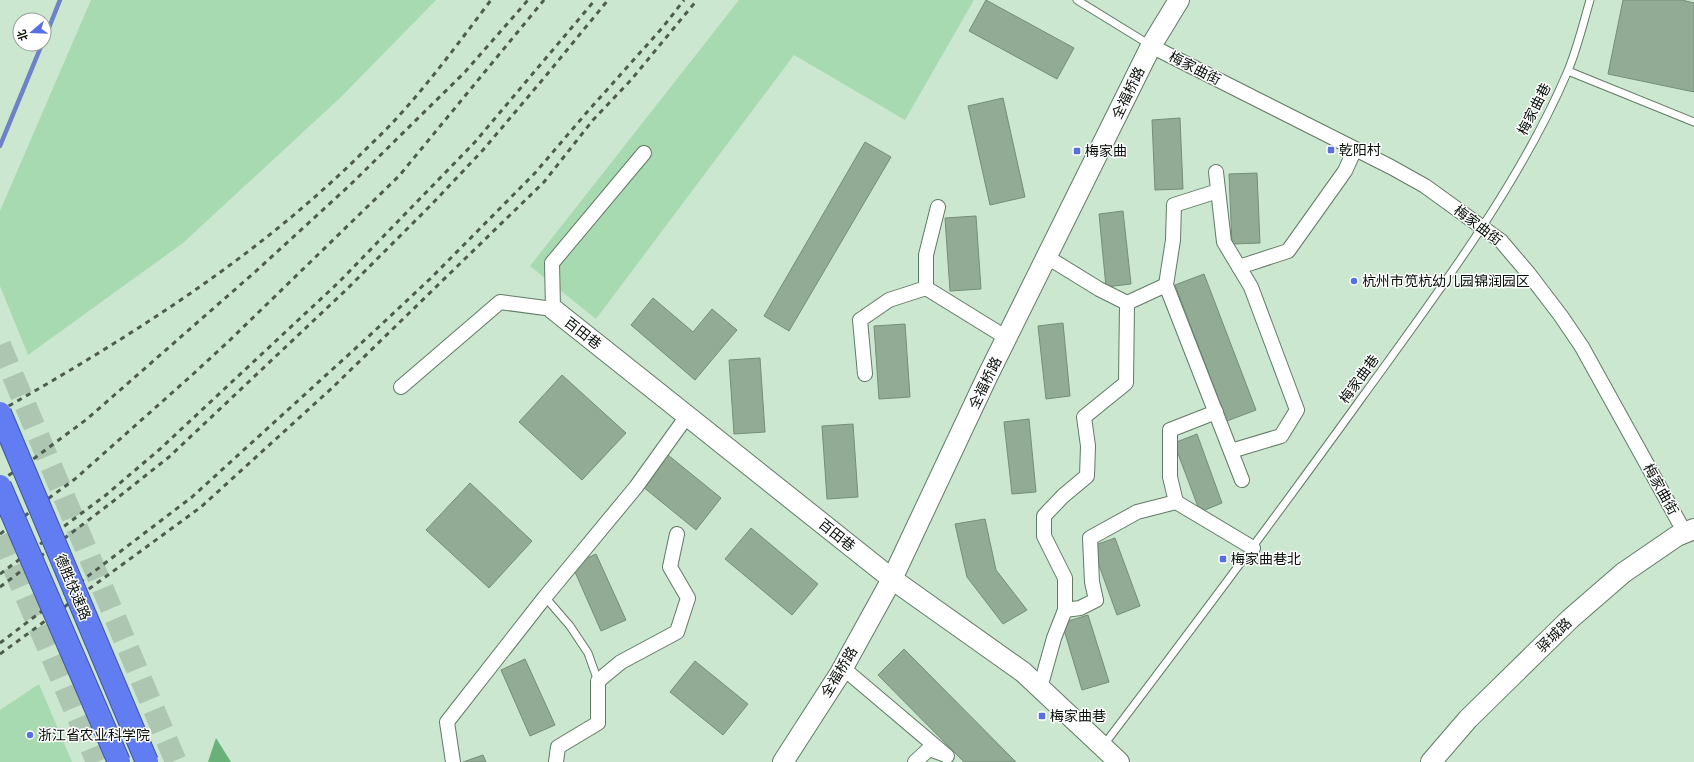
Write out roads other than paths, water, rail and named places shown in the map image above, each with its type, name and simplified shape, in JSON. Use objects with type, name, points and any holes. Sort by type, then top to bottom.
[{"type":"highway","name":"德胜快速路","points":[[0,413],[147,762]]},
{"type":"highway","name":"德胜快速路","points":[[0,486],[119,762]]},
{"type":"street","name":"全福桥路","points":[[783,762],[843,668],[892,579],[1006,338],[1151,46],[1180,0]]},
{"type":"street","name":"梅家曲街","points":[[1151,46],[1355,149],[1424,186],[1501,241],[1548,297],[1578,341],[1689,531]]},
{"type":"street","points":[[1239,267],[1288,251],[1345,171],[1355,149]]},
{"type":"street","points":[[401,387],[500,302],[553,309],[552,263],[644,153]]},
{"type":"street","points":[[1216,172],[1224,242],[1251,287],[1297,410],[1281,436],[1231,451]]},
{"type":"street","points":[[1218,191],[1174,205],[1173,240],[1166,286],[1242,480]]},
{"type":"street","points":[[926,288],[926,255],[938,207]]},
{"type":"street","points":[[1047,257],[1099,289],[1128,303],[1166,286]]},
{"type":"street","points":[[865,374],[860,320],[888,300],[926,288],[1006,338]]},
{"type":"street","points":[[1040,688],[1054,638],[1065,610],[1065,578],[1044,536],[1044,516],[1063,496],[1087,476],[1088,446],[1084,417],[1126,383],[1128,303]]},
{"type":"street","name":"百田巷","points":[[553,309],[892,579],[1023,672],[1119,762]]},
{"type":"street","points":[[1176,502],[1170,477],[1170,430],[1216,412]]},
{"type":"street","points":[[453,762],[447,722],[544,597],[636,487],[687,416]]},
{"type":"street","points":[[1065,610],[1080,608],[1096,600],[1092,582],[1090,538],[1137,512],[1176,502],[1253,548]]},
{"type":"street","name":"驿城路","points":[[1431,762],[1468,719],[1570,619],[1623,573],[1677,536],[1689,531]]},
{"type":"street","points":[[556,762],[558,747],[598,723],[598,681],[621,662],[677,632],[688,598],[670,567],[677,534]]},
{"type":"street","points":[[843,668],[950,759]]},
{"type":"street","points":[[915,762],[929,749],[950,759]]},
{"type":"lane","points":[[1077,0],[1151,46]]},
{"type":"lane","name":"梅家曲巷","points":[[1103,746],[1253,548],[1401,343],[1482,226],[1545,120],[1568,71],[1590,0]]},
{"type":"lane","points":[[1568,71],[1694,122]]},
{"type":"lane","points":[[544,597],[570,626],[588,653],[598,681]]},
{"type":"waterway","points":[[52,20],[60,0]]},
{"type":"waterway","points":[[0,146],[39,52]]},
{"type":"tunnel","points":[[0,345],[176,762]]},
{"type":"tunnel","points":[[0,536],[97,762]]},
{"type":"railway","points":[[0,411],[95,355],[188,295],[233,263],[318,194],[359,156],[409,105],[491,0]]},
{"type":"railway","points":[[0,481],[32,460],[87,419],[255,272],[350,185],[465,72],[528,0]]},
{"type":"railway","points":[[0,534],[75,479],[191,376],[399,176],[544,0]]},
{"type":"railway","points":[[0,574],[106,495],[160,449],[339,282],[475,142],[595,0]]},
{"type":"railway","points":[[0,587],[169,457],[346,290],[432,204],[483,150],[608,0]]},
{"type":"railway","points":[[0,643],[192,497],[431,278],[535,173],[663,27],[684,0]]},
{"type":"railway","points":[[0,654],[201,507],[332,388],[544,182],[593,120],[631,80],[697,0]]},
{"type":"place","name":"乾阳村","points":[[1331,150]]},
{"type":"place","name":"梅家曲","points":[[1077,151]]},
{"type":"place","name":"杭州市笕杭幼儿园锦润园区","points":[[1354,281]]},
{"type":"place","name":"梅家曲巷北","points":[[1223,559]]},
{"type":"place","name":"梅家曲巷","points":[[1042,716]]},
{"type":"place","name":"浙江省农业科学院","points":[[30,735]]}]
